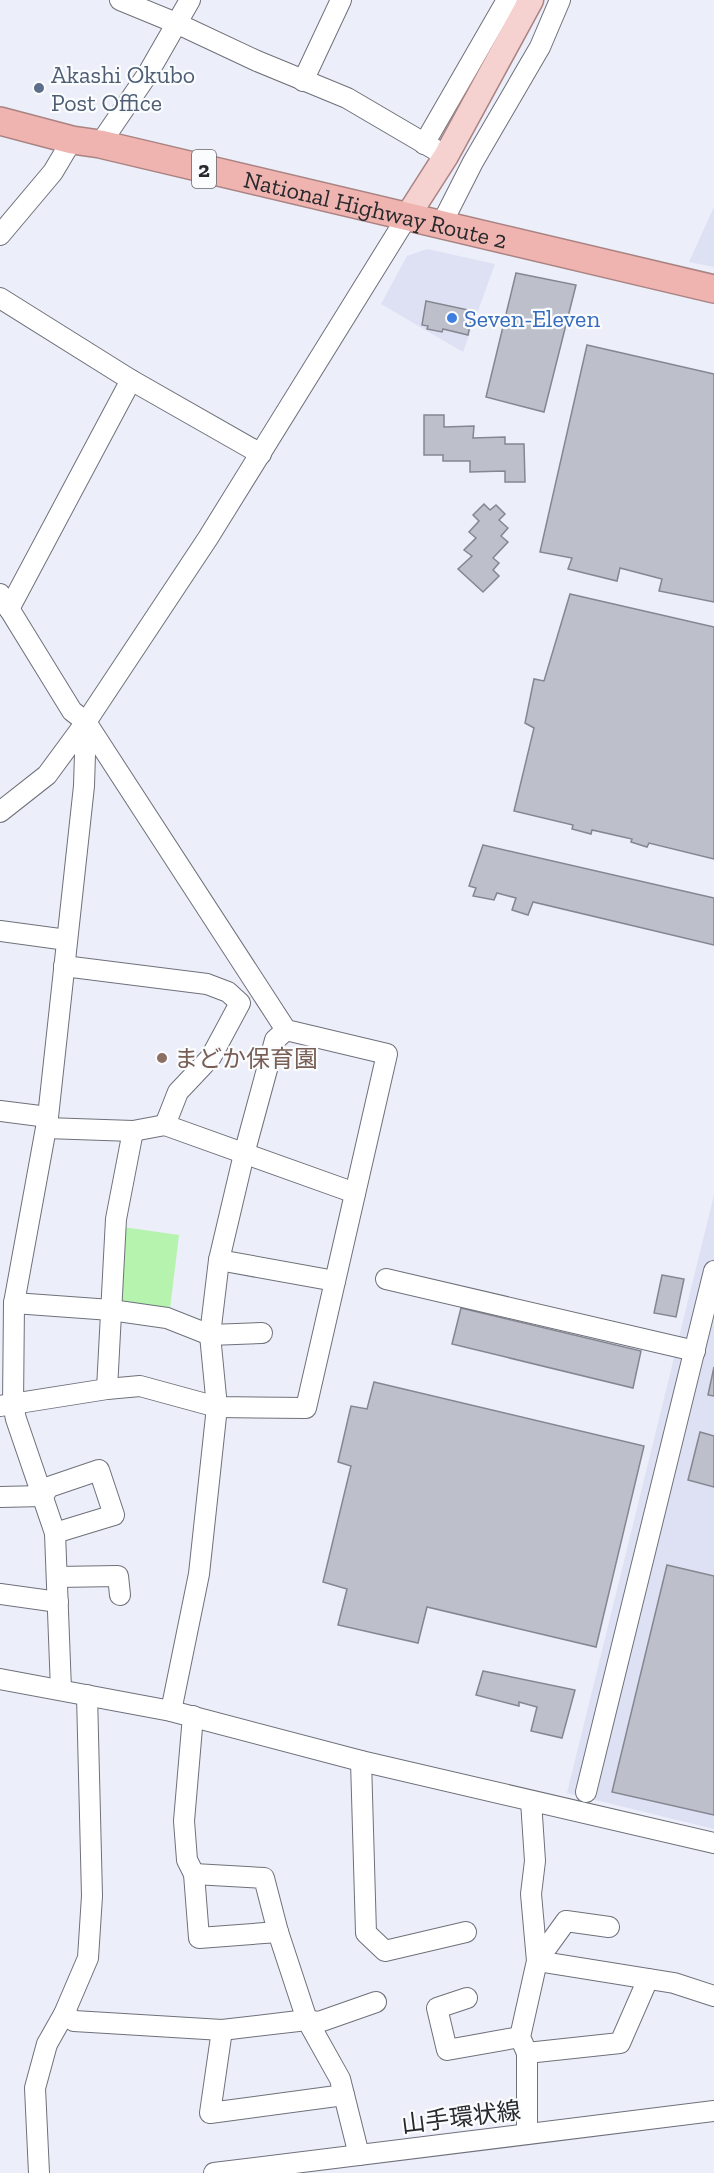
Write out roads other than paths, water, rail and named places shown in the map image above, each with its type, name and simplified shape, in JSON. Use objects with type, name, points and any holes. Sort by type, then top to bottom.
[{"type":"highway","name":"National Highway Route 2","points":[[0,121],[72,140],[99,144],[714,289]]},
{"type":"main road","points":[[407,217],[446,156],[531,0]]},
{"type":"street","points":[[120,0],[303,81],[347,98],[446,156]]},
{"type":"street","points":[[99,144],[147,75],[190,0]]},
{"type":"street","points":[[303,81],[341,0]]},
{"type":"street","points":[[424,144],[507,0]]},
{"type":"street","points":[[441,225],[473,162],[540,47],[560,0]]},
{"type":"street","points":[[0,235],[53,172],[72,140]]},
{"type":"street","points":[[0,812],[47,775],[86,722],[208,538],[407,217]]},
{"type":"street","points":[[0,297],[131,380],[261,454]]},
{"type":"street","points":[[7,1406],[140,1386],[217,1407],[306,1408],[387,1054],[286,1030],[86,722],[72,711],[4,602],[131,380]]},
{"type":"street","points":[[61,1690],[55,1533],[16,1419],[7,1406],[14,1303],[47,1122],[84,786],[86,722]]},
{"type":"street","points":[[0,931],[67,940]]},
{"type":"street","points":[[64,966],[207,984],[228,992],[240,1003],[211,1057],[178,1092],[165,1125]]},
{"type":"street","points":[[228,992],[252,978]]},
{"type":"street","points":[[171,1711],[199,1574],[217,1407],[210,1335],[219,1260],[244,1154],[275,1040],[286,1030]]},
{"type":"street","points":[[0,1111],[47,1122],[133,1131],[165,1125],[355,1193]]},
{"type":"street","points":[[108,1389],[116,1219],[133,1131]]},
{"type":"street","points":[[219,1260],[335,1281]]},
{"type":"street","points":[[586,1792],[714,1271]]},
{"type":"street","points":[[386,1279],[695,1351]]},
{"type":"street","points":[[14,1303],[111,1310],[167,1318],[210,1335],[262,1334]]},
{"type":"street","points":[[43,1496],[49,1487],[99,1470],[114,1515],[55,1533]]},
{"type":"street","points":[[0,1497],[43,1496]]},
{"type":"street","points":[[57,1577],[118,1576],[120,1595]]},
{"type":"street","points":[[0,1594],[57,1602]]},
{"type":"street","points":[[0,1679],[193,1716],[361,1761],[714,1843]]},
{"type":"street","points":[[39,2173],[35,2088],[47,2044],[64,2014],[87,1959],[92,1896],[87,1695]]},
{"type":"street","points":[[193,1716],[184,1821],[187,1860],[194,1874],[199,1938],[278,1932]]},
{"type":"street","points":[[361,1761],[366,1933],[385,1951],[466,1932]]},
{"type":"street","points":[[527,2134],[524,2045],[537,1961],[531,1894],[535,1861],[531,1801]]},
{"type":"street","points":[[194,1874],[264,1878],[278,1932],[307,2020],[340,2079],[359,2155]]},
{"type":"street","points":[[537,1961],[566,1921],[609,1927]]},
{"type":"street","points":[[537,1961],[674,1983],[714,1996]]},
{"type":"street","points":[[467,1998],[437,2008],[447,2050],[524,2045],[620,2043],[648,1979]]},
{"type":"street","points":[[64,2014],[74,2020],[222,2030],[307,2020],[319,2022],[376,2002]]},
{"type":"street","points":[[222,2030],[210,2113],[344,2095]]},
{"type":"street","name":"山手環状線","points":[[214,2173],[714,2111]]},
{"type":"place","name":"Akashi Okubo Post Office","points":[[39,88]]},
{"type":"place","name":"Seven-Eleven","points":[[452,318]]},
{"type":"place","name":"まどか保育園","points":[[162,1058]]}]
